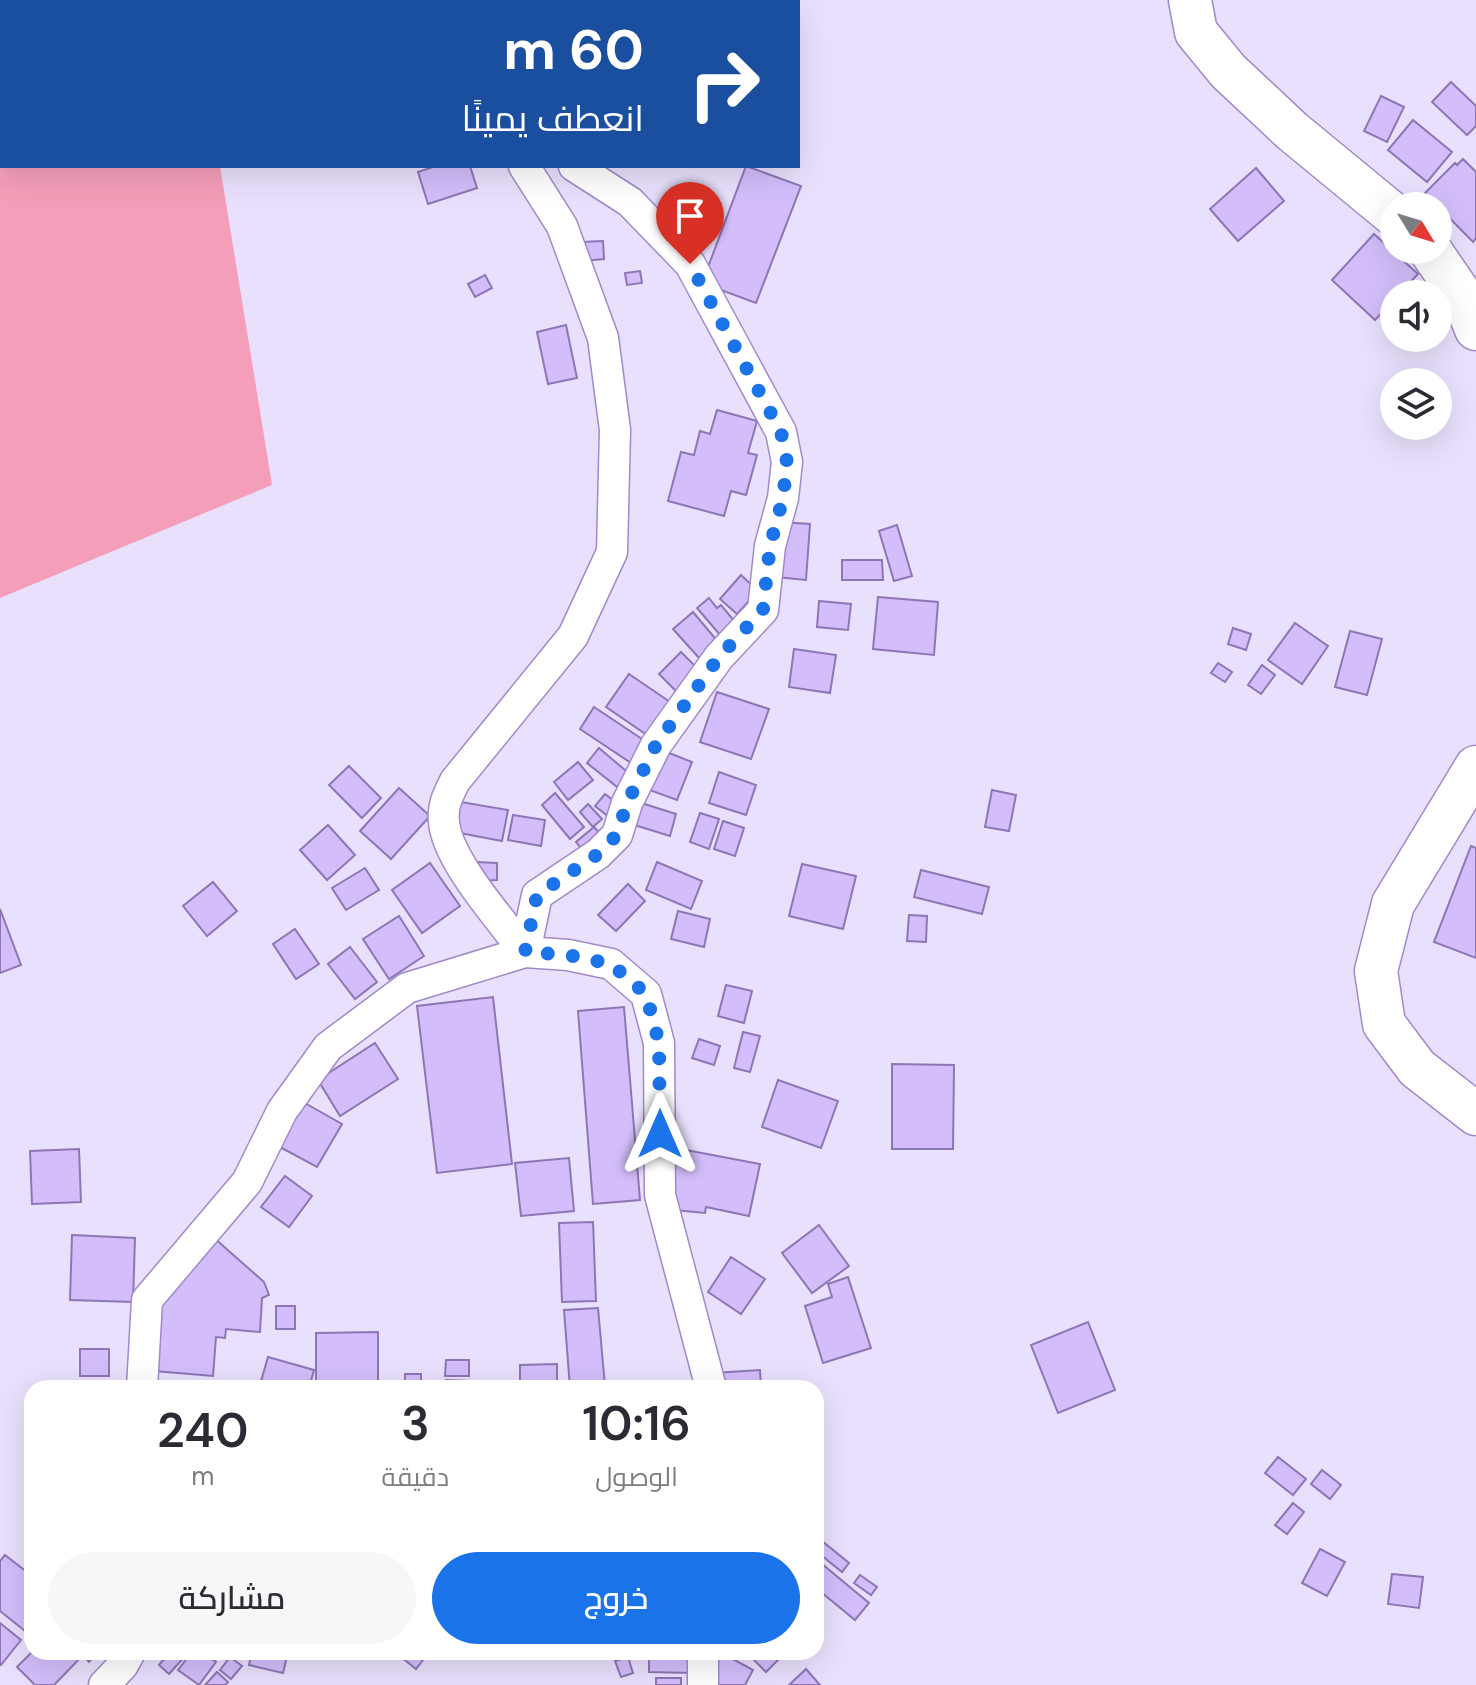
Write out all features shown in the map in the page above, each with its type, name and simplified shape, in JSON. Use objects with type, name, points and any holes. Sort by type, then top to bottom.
[{"type":"main road","points":[[1190,0],[1196,32],[1228,71],[1292,131],[1380,203]]},
{"type":"main road","points":[[1440,264],[1465,301],[1476,329]]},
{"type":"main road","points":[[1476,767],[1393,904],[1376,971],[1384,1024],[1417,1068],[1476,1114]]},
{"type":"street","points":[[525,168],[562,226],[603,338],[615,430],[612,552],[573,636],[455,781],[445,800],[443,819],[446,838],[469,877],[525,952]]},
{"type":"street","points":[[525,952],[537,895],[598,854],[617,835],[627,803],[656,745],[719,657],[763,610],[770,546],[783,498],[787,462],[781,432],[690,264],[630,202],[577,168]]},
{"type":"street","points":[[142,1380],[147,1300],[247,1182],[282,1111],[328,1047],[407,988],[525,952],[568,955],[611,964],[646,994],[659,1043],[660,1195],[709,1380]]},
{"type":"street","points":[[104,1685],[126,1660]]},
{"type":"street","points":[[703,1660],[703,1685]]},
{"type":"shaded area","points":[[0,168],[220,168],[272,485],[0,598]]},
{"type":"building","points":[[1451,82],[1476,106],[1476,126],[1467,135],[1432,102]]},
{"type":"building","points":[[1381,96],[1404,107],[1387,142],[1364,131]]},
{"type":"building","points":[[1413,120],[1452,152],[1427,182],[1388,150]]},
{"type":"building","points":[[1463,159],[1476,172],[1476,238],[1473,242],[1452,221],[1452,192],[1426,192],[1455,163],[1457,165]]},
{"type":"building","points":[[430,168],[471,168],[477,188],[428,204],[418,172]]},
{"type":"building","points":[[745,168],[801,186],[756,303],[702,283]]},
{"type":"building","points":[[1256,168],[1284,201],[1238,241],[1210,209]]},
{"type":"building","points":[[1374,234],[1380,239],[1380,264],[1407,264],[1418,274],[1412,280],[1380,280],[1380,315],[1375,320],[1332,280]]},
{"type":"building","points":[[603,241],[604,259],[583,261],[581,242]]},
{"type":"building","points":[[640,271],[642,283],[627,285],[625,273]]},
{"type":"building","points":[[485,275],[492,288],[475,297],[468,284]]},
{"type":"building","points":[[566,325],[577,378],[548,384],[537,332]]},
{"type":"building","points":[[717,410],[757,421],[748,453],[757,455],[746,495],[731,491],[724,516],[668,501],[681,452],[694,455],[700,431],[710,434]]},
{"type":"building","points":[[780,522],[810,524],[806,580],[776,577]]},
{"type":"building","points":[[897,525],[912,576],[894,581],[879,531]]},
{"type":"building","points":[[842,560],[882,560],[883,580],[842,580]]},
{"type":"building","points":[[741,575],[758,591],[737,614],[720,599]]},
{"type":"building","points":[[878,597],[938,602],[934,655],[873,649]]},
{"type":"building","points":[[709,598],[717,608],[721,605],[736,623],[721,636],[697,608]]},
{"type":"building","points":[[819,601],[851,604],[848,630],[817,627]]},
{"type":"building","points":[[693,612],[719,643],[700,659],[673,629]]},
{"type":"building","points":[[1295,623],[1328,646],[1302,684],[1268,660]]},
{"type":"building","points":[[1233,628],[1251,634],[1246,650],[1228,644]]},
{"type":"building","points":[[1350,631],[1382,639],[1367,695],[1335,687]]},
{"type":"building","points":[[794,649],[836,655],[830,693],[789,687]]},
{"type":"building","points":[[681,652],[699,670],[677,692],[659,674]]},
{"type":"building","points":[[1218,663],[1232,672],[1225,682],[1211,673]]},
{"type":"building","points":[[1262,665],[1275,675],[1261,694],[1248,685]]},
{"type":"building","points":[[629,674],[673,704],[650,737],[606,707]]},
{"type":"building","points":[[717,692],[769,709],[751,759],[700,742]]},
{"type":"building","points":[[594,707],[648,743],[634,765],[580,729]]},
{"type":"building","points":[[599,748],[632,776],[621,790],[587,763]]},
{"type":"building","points":[[659,749],[692,762],[677,800],[644,788]]},
{"type":"building","points":[[578,762],[593,780],[568,800],[554,782]]},
{"type":"building","points":[[349,766],[381,798],[362,818],[329,785]]},
{"type":"building","points":[[719,772],[756,785],[746,815],[709,803]]},
{"type":"building","points":[[399,788],[430,816],[391,859],[360,831]]},
{"type":"building","points":[[992,790],[1016,795],[1009,831],[985,827]]},
{"type":"building","points":[[555,793],[584,827],[570,839],[542,805]]},
{"type":"building","points":[[605,794],[619,805],[609,817],[595,806]]},
{"type":"building","points":[[455,801],[508,810],[502,841],[449,831]]},
{"type":"building","points":[[635,801],[676,814],[670,836],[628,823]]},
{"type":"building","points":[[588,804],[602,819],[593,827],[580,812]]},
{"type":"building","points":[[700,813],[719,819],[709,849],[690,842]]},
{"type":"building","points":[[513,815],[545,820],[541,846],[508,840]]},
{"type":"building","points":[[723,821],[744,828],[735,856],[714,849]]},
{"type":"building","points":[[328,825],[355,855],[327,880],[300,850]]},
{"type":"building","points":[[594,827],[602,836],[584,852],[576,842]]},
{"type":"building","points":[[1471,846],[1476,848],[1476,958],[1434,942]]},
{"type":"building","points":[[476,862],[497,863],[497,880],[476,881]]},
{"type":"building","points":[[657,862],[702,881],[691,909],[646,890]]},
{"type":"building","points":[[430,863],[460,906],[422,933],[392,890]]},
{"type":"building","points":[[802,864],[856,876],[843,929],[789,916]]},
{"type":"building","points":[[365,868],[379,890],[346,910],[332,888]]},
{"type":"building","points":[[921,870],[989,887],[982,914],[914,897]]},
{"type":"building","points":[[213,882],[237,911],[207,936],[183,906]]},
{"type":"building","points":[[628,884],[645,901],[616,931],[598,915]]},
{"type":"building","points":[[0,909],[21,965],[0,973]]},
{"type":"building","points":[[678,911],[710,919],[704,947],[671,939]]},
{"type":"building","points":[[909,915],[927,916],[926,942],[907,941]]},
{"type":"building","points":[[399,916],[424,956],[389,979],[363,939]]},
{"type":"building","points":[[295,929],[319,964],[296,979],[273,944]]},
{"type":"building","points":[[350,947],[377,982],[355,999],[328,964]]},
{"type":"building","points":[[726,985],[752,991],[744,1023],[718,1016]]},
{"type":"building","points":[[493,997],[512,1164],[437,1173],[417,1006]]},
{"type":"building","points":[[624,1007],[640,1200],[593,1204],[578,1011]]},
{"type":"building","points":[[743,1032],[760,1036],[750,1072],[734,1068]]},
{"type":"building","points":[[699,1039],[720,1046],[714,1065],[692,1058]]},
{"type":"building","points":[[375,1043],[398,1079],[340,1116],[318,1080]]},
{"type":"building","points":[[892,1064],[954,1065],[953,1149],[892,1149]]},
{"type":"building","points":[[778,1080],[838,1101],[821,1148],[762,1127]]},
{"type":"building","points":[[303,1102],[342,1124],[317,1167],[278,1146]]},
{"type":"building","points":[[670,1147],[760,1164],[749,1216],[706,1207],[705,1213],[674,1210]]},
{"type":"building","points":[[79,1149],[81,1202],[32,1204],[30,1151]]},
{"type":"building","points":[[569,1158],[574,1211],[521,1216],[515,1163]]},
{"type":"building","points":[[285,1176],[312,1196],[289,1227],[261,1207]]},
{"type":"building","points":[[593,1222],[596,1301],[562,1302],[559,1223]]},
{"type":"building","points":[[819,1225],[849,1266],[812,1293],[782,1253]]},
{"type":"building","points":[[72,1235],[135,1238],[133,1302],[70,1300]]},
{"type":"building","points":[[213,1237],[264,1282],[269,1295],[262,1298],[260,1332],[226,1329],[225,1338],[216,1337],[213,1376],[154,1371],[160,1294]]},
{"type":"building","points":[[731,1257],[765,1279],[741,1314],[708,1292]]},
{"type":"building","points":[[848,1277],[871,1348],[823,1363],[805,1306],[832,1297],[828,1284]]},
{"type":"building","points":[[276,1306],[295,1306],[295,1329],[276,1329]]},
{"type":"building","points":[[598,1308],[604,1380],[569,1380],[564,1310]]},
{"type":"building","points":[[1088,1322],[1115,1390],[1058,1413],[1031,1345]]},
{"type":"building","points":[[378,1332],[378,1380],[316,1380],[316,1333]]},
{"type":"building","points":[[80,1349],[109,1349],[109,1376],[80,1376]]},
{"type":"building","points":[[268,1357],[314,1370],[311,1380],[261,1380]]},
{"type":"building","points":[[446,1360],[469,1360],[469,1376],[445,1376]]},
{"type":"building","points":[[557,1364],[557,1380],[520,1380],[520,1365]]},
{"type":"building","points":[[760,1370],[761,1380],[714,1380],[714,1373]]},
{"type":"building","points":[[405,1374],[421,1374],[421,1380],[405,1380]]},
{"type":"building","points":[[1278,1457],[1306,1479],[1293,1495],[1265,1473]]},
{"type":"building","points":[[1322,1470],[1341,1485],[1330,1499],[1311,1484]]},
{"type":"building","points":[[1293,1503],[1304,1512],[1287,1534],[1275,1525]]},
{"type":"building","points":[[824,1543],[849,1563],[842,1572],[824,1557]]},
{"type":"building","points":[[1320,1549],[1345,1562],[1327,1596],[1302,1583]]},
{"type":"building","points":[[5,1555],[24,1570],[24,1630],[0,1611],[0,1561]]},
{"type":"building","points":[[824,1566],[869,1603],[855,1620],[824,1595]]},
{"type":"building","points":[[1392,1574],[1423,1577],[1419,1608],[1388,1604]]},
{"type":"building","points":[[860,1575],[877,1587],[871,1595],[854,1583]]},
{"type":"building","points":[[0,1623],[21,1640],[1,1665],[0,1664]]},
{"type":"building","points":[[24,1660],[78,1660],[54,1685],[35,1685],[17,1667]]},
{"type":"building","points":[[163,1660],[182,1660],[169,1674],[159,1665]]},
{"type":"building","points":[[186,1660],[216,1662],[199,1685],[178,1670]]},
{"type":"building","points":[[228,1660],[234,1660],[242,1666],[231,1679],[220,1670]]},
{"type":"building","points":[[250,1660],[286,1660],[283,1673],[249,1665]]},
{"type":"building","points":[[405,1660],[423,1660],[416,1669]]},
{"type":"building","points":[[629,1660],[633,1673],[621,1677],[615,1661]]},
{"type":"building","points":[[649,1660],[693,1660],[693,1673],[649,1672]]},
{"type":"building","points":[[713,1660],[735,1660],[753,1670],[745,1685],[709,1685]]},
{"type":"building","points":[[754,1660],[778,1660],[766,1672]]},
{"type":"building","points":[[806,1669],[820,1685],[789,1685]]},
{"type":"building","points":[[217,1672],[228,1682],[225,1685],[205,1685]]},
{"type":"building","points":[[656,1678],[681,1678],[681,1685],[656,1685]]},
{"type":"route","points":[[660,1134],[659,1043],[646,994],[611,964],[568,955],[525,952],[537,895],[598,854],[617,835],[627,803],[656,745],[719,657],[763,610],[770,546],[783,498],[787,462],[781,432],[690,264]]}]
